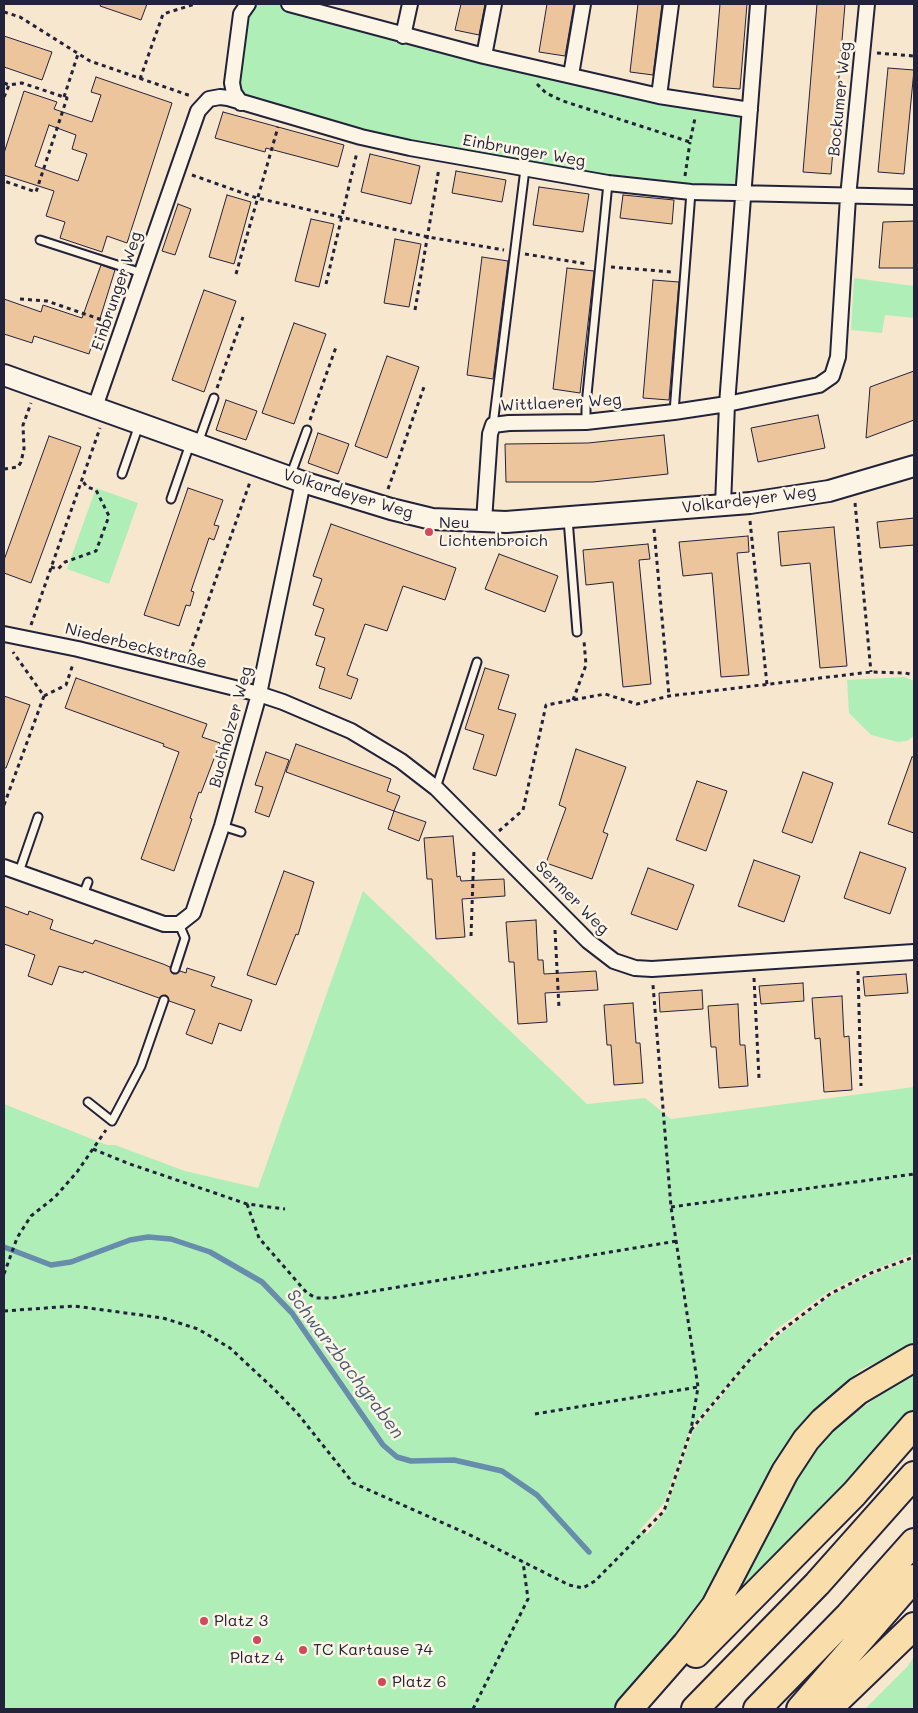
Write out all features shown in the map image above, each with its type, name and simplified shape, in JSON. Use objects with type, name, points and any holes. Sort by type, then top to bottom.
[{"type":"highway","points":[[629,1709],[686,1644],[715,1606],[785,1472],[806,1440],[823,1421],[858,1390],[914,1358]]},
{"type":"highway","points":[[639,1709],[854,1494],[914,1425]]},
{"type":"highway","points":[[696,1709],[817,1584],[914,1475]]},
{"type":"highway","points":[[757,1709],[849,1615],[914,1542]]},
{"type":"highway","points":[[800,1709],[914,1578]]},
{"type":"highway","points":[[828,1709],[914,1626]]},
{"type":"street","points":[[241,103],[234,93],[232,83],[241,14],[248,4]]},
{"type":"street","points":[[289,4],[321,9],[403,36],[484,56],[659,96],[750,110]]},
{"type":"street","points":[[403,36],[410,4]]},
{"type":"street","points":[[484,56],[494,4]]},
{"type":"street","points":[[571,75],[583,4]]},
{"type":"street","points":[[659,96],[670,4]]},
{"type":"street","points":[[723,505],[728,404],[758,4]]},
{"type":"street","name":"Bockumer Weg","points":[[848,197],[867,4]]},
{"type":"street","name":"Einbrunger Weg","points":[[100,409],[123,327],[198,111],[203,104],[220,97],[361,137],[441,155],[608,183],[687,192],[914,197]]},
{"type":"street","name":"Wittlaerer Weg","points":[[484,521],[490,434],[494,425],[509,423],[586,422],[674,412],[728,404],[819,385],[832,376],[838,356],[848,197]]},
{"type":"street","name":"Volkardeyer Weg","points":[[4,375],[140,422],[297,480],[432,519],[484,521],[748,503],[829,491],[914,466]]},
{"type":"street","name":"Buchholzer Weg","points":[[179,924],[193,913],[222,826],[259,694],[297,480]]},
{"type":"street","name":"Niederbeckstraße","points":[[4,634],[78,649],[259,694]]},
{"type":"street","name":"Sermer Weg","points":[[259,694],[284,702],[351,732],[401,761],[436,788],[588,941],[614,961],[635,968],[652,969],[914,952]]},
{"type":"street","points":[[4,867],[86,889],[164,924],[179,924]]},
{"type":"lane","points":[[494,425],[525,169]]},
{"type":"lane","points":[[586,422],[586,405],[608,183]]},
{"type":"lane","points":[[674,412],[685,274],[687,192]]},
{"type":"lane","points":[[40,240],[142,273]]},
{"type":"lane","points":[[171,499],[214,398]]},
{"type":"lane","points":[[122,474],[140,422]]},
{"type":"lane","points":[[297,480],[307,430]]},
{"type":"lane","points":[[568,516],[577,632]]},
{"type":"lane","points":[[436,788],[477,662]]},
{"type":"lane","points":[[19,872],[38,817]]},
{"type":"lane","points":[[222,826],[241,832]]},
{"type":"lane","points":[[175,969],[185,938],[179,924]]},
{"type":"lane","points":[[88,1102],[112,1121],[141,1066],[164,1000]]},
{"type":"path","points":[[140,79],[163,14],[195,4]]},
{"type":"path","points":[[4,12],[20,17],[90,61],[189,95],[203,104]]},
{"type":"path","points":[[862,52],[914,56]]},
{"type":"path","points":[[64,97],[78,54]]},
{"type":"path","points":[[532,67],[534,80],[546,93],[690,142]]},
{"type":"path","points":[[4,83],[10,85],[27,84],[67,98],[36,192],[4,181]]},
{"type":"path","points":[[4,97],[10,85]]},
{"type":"path","points":[[687,192],[690,142],[698,102]]},
{"type":"path","points":[[236,274],[282,115]]},
{"type":"path","points":[[326,284],[361,137]]},
{"type":"path","points":[[415,310],[441,155]]},
{"type":"path","points":[[177,170],[258,198],[428,237],[601,266],[685,274]]},
{"type":"path","points":[[20,299],[47,301],[123,327]]},
{"type":"path","points":[[214,398],[243,317]]},
{"type":"path","points":[[307,430],[336,347]]},
{"type":"path","points":[[383,506],[425,384]]},
{"type":"path","points":[[4,469],[18,467],[21,462],[23,456],[23,425],[37,386]]},
{"type":"path","points":[[26,638],[82,480],[100,409]]},
{"type":"path","points":[[182,676],[256,465]]},
{"type":"path","points":[[51,567],[58,570],[65,562],[96,551],[109,516],[96,490],[87,488],[82,480]]},
{"type":"path","points":[[853,484],[871,672]]},
{"type":"path","points":[[748,503],[767,685]]},
{"type":"path","points":[[652,511],[669,696]]},
{"type":"path","points":[[573,700],[586,666],[584,642],[577,632]]},
{"type":"path","points":[[10,647],[44,696]]},
{"type":"path","points":[[4,805],[44,696],[66,685],[78,649]]},
{"type":"path","points":[[471,936],[475,844],[522,810],[546,705],[605,694],[637,704],[669,696],[871,672],[914,675]]},
{"type":"path","points":[[559,1008],[555,924],[563,916]]},
{"type":"path","points":[[858,956],[862,1086]]},
{"type":"path","points":[[753,962],[759,1078]]},
{"type":"path","points":[[4,1311],[74,1306],[163,1318],[198,1329],[230,1348],[275,1390],[298,1414],[353,1483],[468,1534],[569,1585],[583,1588],[595,1581],[664,1511],[691,1430],[698,1387],[671,1207],[652,969]]},
{"type":"path","points":[[4,1274],[17,1238],[31,1216],[54,1197],[72,1178],[112,1121]]},
{"type":"path","points":[[93,1149],[127,1163],[247,1204],[285,1209]]},
{"type":"path","points":[[671,1207],[914,1174]]},
{"type":"path","points":[[247,1204],[259,1238],[307,1293],[316,1298],[324,1299],[677,1241]]},
{"type":"path","points":[[691,1430],[752,1357],[777,1334],[830,1294],[871,1273],[914,1258]]},
{"type":"path","points":[[535,1414],[698,1387]]},
{"type":"path","points":[[473,1709],[528,1599],[523,1562]]},
{"type":"green space","points":[[248,4],[289,4],[735,113],[745,123],[740,182],[728,190],[526,169],[244,105],[232,83]]},
{"type":"green space","points":[[854,278],[914,286],[914,318],[885,315],[882,333],[851,330]]},
{"type":"green space","points":[[96,488],[138,503],[109,584],[67,569]]},
{"type":"green space","points":[[905,677],[914,681],[914,736],[907,741],[898,742],[871,735],[849,713],[847,680]]},
{"type":"green space","points":[[363,891],[587,1104],[645,1098],[671,1119],[914,1087],[914,1254],[863,1274],[828,1292],[774,1331],[691,1427],[664,1503],[639,1531],[647,1534],[665,1512],[693,1431],[753,1358],[778,1336],[832,1295],[872,1275],[914,1259],[914,1345],[860,1370],[817,1411],[770,1475],[689,1623],[616,1709],[4,1709],[4,1104],[107,1145],[115,1145],[185,1171],[258,1188]]},
{"type":"green space","points":[[914,1374],[914,1413],[716,1623],[803,1462],[845,1420],[902,1379]]},
{"type":"green space","points":[[914,1657],[914,1709],[865,1709],[907,1667]]},
{"type":"building","points":[[101,4],[147,4],[141,20],[100,6]]},
{"type":"building","points":[[461,4],[485,4],[479,35],[455,30]]},
{"type":"building","points":[[547,4],[574,4],[565,56],[539,52]]},
{"type":"building","points":[[638,4],[662,4],[653,75],[630,72]]},
{"type":"building","points":[[720,4],[747,4],[740,89],[713,87]]},
{"type":"building","points":[[817,4],[845,4],[831,174],[803,172]]},
{"type":"building","points":[[4,36],[52,52],[42,80],[4,67]]},
{"type":"building","points":[[888,68],[914,70],[904,174],[878,172]]},
{"type":"building","points":[[96,77],[172,103],[127,243],[107,236],[102,252],[60,238],[65,222],[46,216],[54,191],[4,175],[4,153],[24,91],[57,102],[54,109],[92,122],[101,95],[91,92]],"holes":[[[49,125],[76,135],[72,149],[87,154],[78,181],[35,166]]]},
{"type":"building","points":[[223,112],[344,145],[338,167],[266,148],[265,152],[215,138]]},
{"type":"building","points":[[370,154],[420,166],[411,204],[361,192]]},
{"type":"building","points":[[456,171],[506,180],[502,202],[452,193]]},
{"type":"building","points":[[539,187],[589,194],[583,232],[533,225]]},
{"type":"building","points":[[227,195],[251,202],[234,264],[209,257]]},
{"type":"building","points":[[623,195],[674,200],[672,224],[620,218]]},
{"type":"building","points":[[178,204],[191,209],[175,255],[162,251]]},
{"type":"building","points":[[311,219],[334,224],[319,287],[295,281]]},
{"type":"building","points":[[914,221],[914,268],[879,268],[883,222]]},
{"type":"building","points":[[395,239],[421,244],[409,307],[384,303]]},
{"type":"building","points":[[482,257],[508,261],[493,379],[467,375]]},
{"type":"building","points":[[101,265],[115,270],[89,354],[34,336],[32,343],[4,334],[4,299],[41,312],[43,305],[82,318]]},
{"type":"building","points":[[567,268],[594,271],[580,393],[553,389]]},
{"type":"building","points":[[653,280],[679,282],[669,400],[643,398]]},
{"type":"building","points":[[204,290],[236,301],[204,392],[172,380]]},
{"type":"building","points":[[294,323],[326,334],[294,424],[262,413]]},
{"type":"building","points":[[387,356],[419,367],[387,458],[355,446]]},
{"type":"building","points":[[914,371],[914,420],[866,438],[870,387]]},
{"type":"building","points":[[226,400],[257,411],[246,440],[216,430]]},
{"type":"building","points":[[818,415],[825,448],[758,462],[751,428]]},
{"type":"building","points":[[318,433],[349,444],[338,474],[308,463]]},
{"type":"building","points":[[664,435],[668,474],[593,482],[506,482],[505,444],[588,443]]},
{"type":"building","points":[[49,436],[81,447],[31,583],[4,573],[4,560]]},
{"type":"building","points":[[188,488],[223,500],[214,525],[219,526],[214,540],[209,538],[191,591],[194,592],[190,606],[186,605],[179,626],[144,615]]},
{"type":"building","points":[[914,518],[914,545],[880,548],[877,522]]},
{"type":"building","points":[[331,524],[456,568],[445,600],[403,586],[387,631],[365,624],[347,675],[358,679],[351,699],[319,688],[325,668],[316,665],[325,638],[315,635],[324,609],[313,605],[322,579],[313,576]]},
{"type":"building","points":[[834,527],[847,666],[820,668],[810,563],[781,566],[778,532]]},
{"type":"building","points":[[748,536],[749,552],[737,553],[749,675],[721,677],[712,573],[683,576],[679,542]]},
{"type":"building","points":[[648,544],[650,559],[639,560],[651,684],[623,687],[613,582],[586,585],[583,550]]},
{"type":"building","points":[[499,554],[558,576],[545,612],[485,589]]},
{"type":"building","points":[[485,668],[509,675],[498,709],[516,714],[496,776],[473,769],[484,735],[465,729]]},
{"type":"building","points":[[76,678],[207,724],[202,737],[220,743],[201,793],[199,792],[174,871],[141,859],[179,752],[163,746],[164,744],[65,708]]},
{"type":"building","points":[[4,696],[30,705],[6,768],[4,768]]},
{"type":"building","points":[[296,744],[391,779],[387,791],[400,796],[394,811],[286,772]]},
{"type":"building","points":[[576,749],[626,767],[603,832],[608,834],[592,879],[546,863],[566,808],[559,805]]},
{"type":"building","points":[[266,752],[289,760],[269,817],[255,812],[263,787],[255,785]]},
{"type":"building","points":[[912,757],[914,757],[914,833],[888,824]]},
{"type":"building","points":[[803,772],[833,783],[812,843],[782,832]]},
{"type":"building","points":[[697,781],[727,791],[706,851],[676,840]]},
{"type":"building","points":[[394,811],[426,822],[419,841],[388,829]]},
{"type":"building","points":[[453,836],[457,877],[460,876],[461,881],[504,879],[505,896],[462,899],[465,937],[436,939],[432,879],[427,879],[424,838]]},
{"type":"building","points":[[860,852],[906,868],[890,914],[844,898]]},
{"type":"building","points":[[754,860],[800,876],[784,922],[738,906]]},
{"type":"building","points":[[648,868],[694,885],[677,930],[631,914]]},
{"type":"building","points":[[284,871],[314,882],[298,935],[296,934],[276,985],[247,975]]},
{"type":"building","points":[[4,906],[28,915],[29,911],[53,920],[50,929],[93,944],[95,940],[163,964],[170,967],[173,974],[180,971],[186,973],[187,968],[215,977],[211,986],[252,1000],[241,1031],[219,1023],[212,1044],[186,1034],[195,1010],[169,1001],[166,995],[159,998],[84,971],[83,973],[59,966],[52,985],[28,976],[35,955],[4,944]]},
{"type":"building","points":[[536,920],[538,960],[543,960],[544,974],[596,971],[598,990],[545,993],[547,1022],[518,1024],[514,962],[509,962],[506,922]]},
{"type":"building","points":[[906,974],[908,993],[865,996],[863,977]]},
{"type":"building","points":[[803,983],[804,1001],[761,1004],[759,986]]},
{"type":"building","points":[[702,990],[703,1009],[660,1012],[659,993]]},
{"type":"building","points":[[842,996],[844,1037],[849,1036],[852,1090],[824,1092],[820,1038],[815,1039],[812,998]]},
{"type":"building","points":[[633,1003],[636,1043],[640,1043],[643,1083],[614,1085],[611,1045],[607,1045],[604,1005]]},
{"type":"building","points":[[738,1004],[740,1045],[745,1045],[748,1086],[719,1088],[716,1047],[711,1047],[708,1006]]},
{"type":"waterway","name":"Schwarzbachgraben","points":[[4,1247],[51,1265],[71,1262],[130,1240],[148,1237],[171,1239],[210,1252],[262,1282],[292,1313],[383,1445],[397,1457],[411,1461],[454,1460],[502,1471],[537,1495],[589,1552]]},
{"type":"place","name":"Neu Lichtenbroich","points":[[429,532]]},
{"type":"place","name":"Platz 3","points":[[204,1621]]},
{"type":"place","name":"Platz 4","points":[[257,1640]]},
{"type":"place","name":"TC Kartause 74","points":[[303,1650]]},
{"type":"place","name":"Platz 6","points":[[382,1682]]}]
